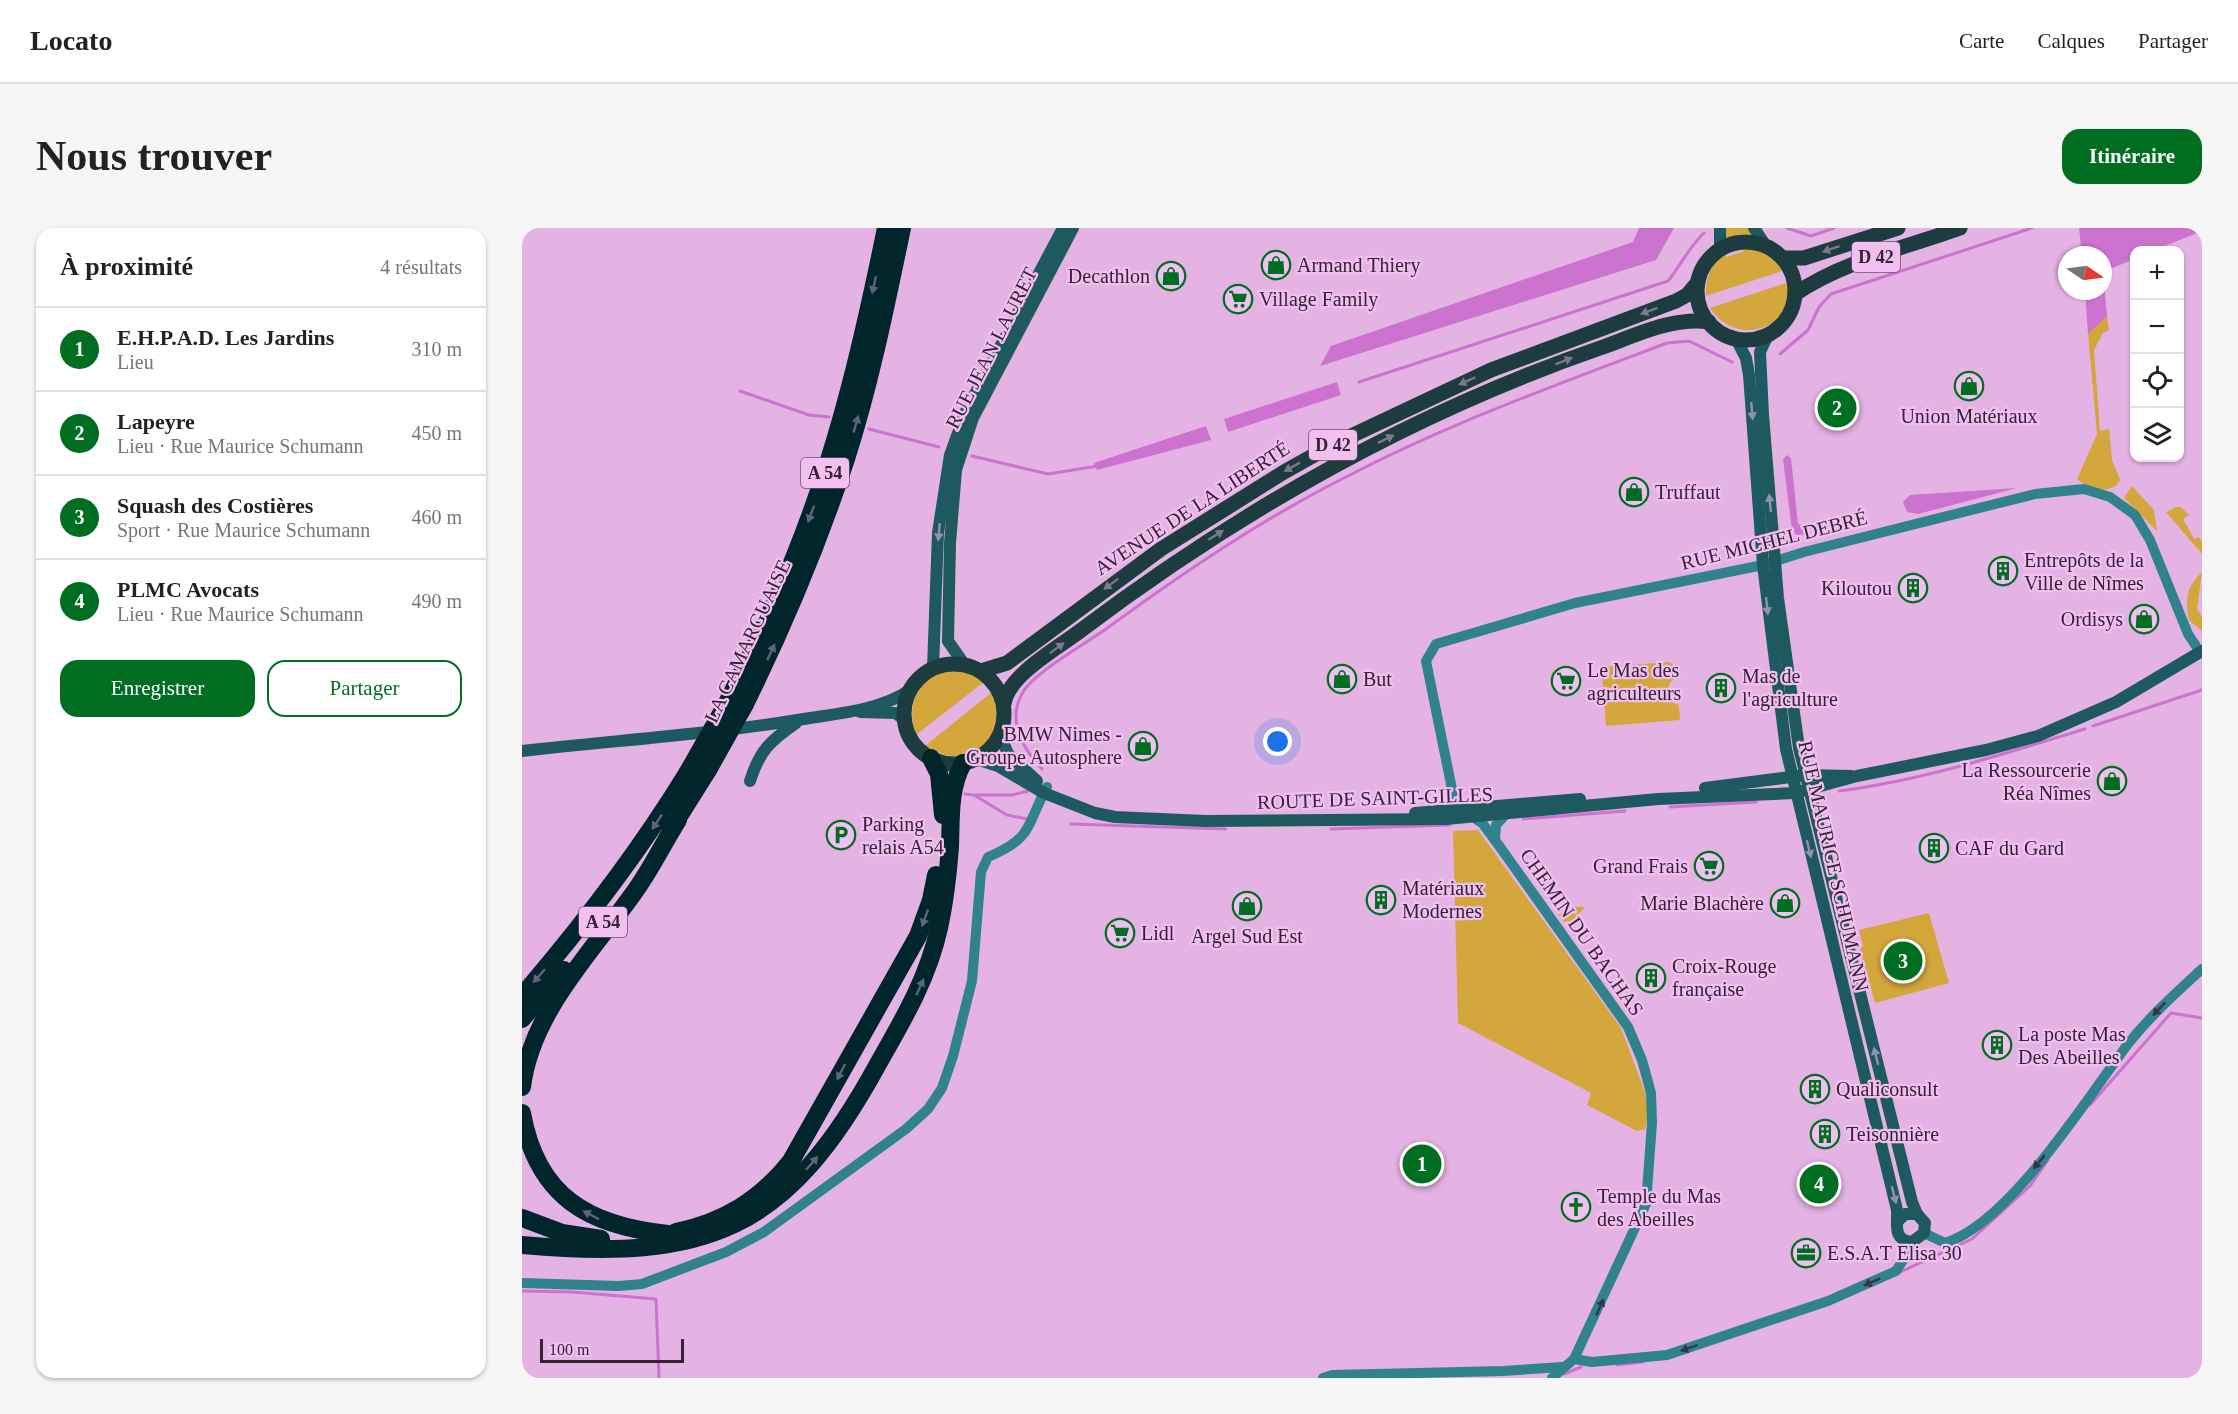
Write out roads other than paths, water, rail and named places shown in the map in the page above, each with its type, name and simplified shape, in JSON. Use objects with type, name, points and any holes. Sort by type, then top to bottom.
[{"type":"highway","name":"LA CAMARGUAISE","points":[[522,1019],[617,904],[678,820],[708,770],[818,494],[861,345],[886,228]]},
{"type":"highway","name":"LA CAMARGUAISE","points":[[522,996],[598,905],[632,859],[688,772],[736,704],[799,588],[846,457],[876,349],[902,228]]},
{"type":"highway","points":[[522,1218],[562,1233],[597,1239],[631,1240],[668,1234],[710,1223],[758,1196],[791,1161],[918,936],[932,900],[943,823],[940,782],[931,758]]},
{"type":"highway","points":[[522,1245],[637,1250],[706,1238],[741,1222],[771,1204],[801,1176],[838,1132],[914,1001],[927,972],[943,912],[952,801],[957,773],[970,761]]},
{"type":"highway","points":[[522,1087],[530,1049],[544,1019],[635,892],[678,820]]},
{"type":"highway","points":[[522,1113],[526,1133],[536,1158],[549,1180],[569,1201],[606,1222],[632,1230],[668,1234]]},
{"type":"highway","points":[[522,1226],[550,1237],[603,1249]]},
{"type":"main road","name":"RUE JEAN LAURET","points":[[933,668],[938,532],[950,455],[966,411],[1063,228]]},
{"type":"main road","name":"RUE JEAN LAURET","points":[[964,664],[948,641],[952,503],[956,470],[973,418],[1073,228]]},
{"type":"main road","points":[[1720,228],[1720,250]]},
{"type":"main road","points":[[1754,228],[1766,246],[1783,258],[1793,277],[1795,294],[1789,314],[1776,329],[1768,335],[1753,339],[1736,339],[1720,332],[1709,322],[1699,303],[1698,282],[1704,267],[1720,250],[1738,243],[1766,246]]},
{"type":"main road","name":"D 42","points":[[1783,258],[1804,258],[1898,228]]},
{"type":"main road","name":"D 42","points":[[1795,294],[1816,280],[1849,266],[1960,228]]},
{"type":"main road","name":"AVENUE DE LA LIBERTÉ","points":[[981,671],[1006,663],[1161,549],[1284,472],[1334,444],[1491,370],[1676,301],[1688,295],[1698,282]]},
{"type":"main road","name":"AVENUE DE LA LIBERTÉ","points":[[1004,704],[1008,690],[1024,674],[1128,594],[1263,505],[1358,453],[1475,398],[1573,358],[1670,325],[1696,321],[1709,322]]},
{"type":"main road","name":"RUE MAURICE SCHUMANN","points":[[1768,335],[1761,346],[1760,367],[1775,561],[1790,686],[1809,791],[1917,1214]]},
{"type":"main road","name":"RUE MAURICE SCHUMANN","points":[[1736,339],[1746,358],[1749,375],[1762,565],[1791,777],[1898,1221]]},
{"type":"main road","name":"ROUTE DE SAINT-GILLES","points":[[970,761],[998,766],[1095,813],[1127,818],[1245,822],[1400,821],[1470,817],[1676,798],[1809,791],[1857,776],[1986,750],[2038,736],[2116,702],[2201,652]]},
{"type":"main road","points":[[522,751],[801,720],[853,712],[900,697],[910,690],[922,675],[933,668],[949,663],[964,664],[981,671],[996,686],[1004,704],[1004,722],[1000,734],[992,747],[970,761],[950,764],[931,758],[912,740],[904,719],[905,704],[910,690]]},
{"type":"main road","points":[[853,712],[895,713],[904,719]]},
{"type":"main road","points":[[750,781],[754,768],[769,744],[778,734],[801,720]]},
{"type":"main road","name":"ROUTE DE SAINT-GILLES","points":[[1000,734],[1003,746],[1017,765],[1045,790],[1095,806],[1138,812],[1334,814],[1422,812],[1729,786],[1806,775],[1857,776]]},
{"type":"main road","points":[[1905,1214],[1917,1214],[1925,1222],[1924,1233],[1917,1240],[1907,1242],[1897,1232],[1898,1221],[1905,1214]]},
{"type":"street","name":"RUE MICHEL DEBRÉ","points":[[1460,808],[1452,789],[1426,662],[1436,644],[1575,603],[1762,565],[2035,494],[2084,489],[2110,497],[2135,515],[2150,540],[2188,634],[2201,652]]},
{"type":"street","points":[[522,1283],[619,1286],[642,1284],[726,1252],[764,1232],[906,1129],[928,1108],[942,1088],[953,1056],[972,981],[981,872],[988,857],[1011,848],[1028,831],[1045,790]]},
{"type":"street","name":"CHEMIN DU BACHAS","points":[[1460,808],[1483,824],[1628,1027],[1642,1060],[1651,1093],[1652,1123],[1646,1204],[1574,1359]]},
{"type":"street","name":"CHEMIN DU BACHAS","points":[[1495,840],[1496,825],[1507,813]]},
{"type":"street","points":[[1924,1233],[1945,1243],[1965,1237],[2003,1204],[2049,1151],[2129,1044],[2162,1006],[2202,969]]},
{"type":"street","points":[[1551,1378],[1574,1359],[1592,1362],[1667,1355],[1828,1301],[1896,1271],[1905,1257],[1907,1242]]},
{"type":"street","points":[[1323,1378],[1332,1375],[1503,1371],[1562,1367]]},
{"type":"waterway","points":[[1787,228],[1811,236],[1834,228]]},
{"type":"waterway","points":[[1780,354],[1808,330],[1819,307],[1831,294],[2032,228]]},
{"type":"waterway","points":[[1359,382],[1668,281],[1704,233]]},
{"type":"waterway","points":[[1042,769],[1023,743],[1017,723],[1018,703],[1029,684],[1061,659],[1195,566],[1288,508],[1429,437],[1667,343],[1689,341],[1732,362]]},
{"type":"waterway","points":[[740,391],[809,415],[829,417]]},
{"type":"waterway","points":[[869,429],[939,447]]},
{"type":"waterway","points":[[972,456],[1048,474],[1098,466]]},
{"type":"waterway","points":[[2093,726],[2202,690]]},
{"type":"waterway","points":[[1839,791],[1932,773],[2085,729]]},
{"type":"waterway","points":[[976,795],[1012,795],[1028,791]]},
{"type":"waterway","points":[[965,794],[974,795],[1007,815],[1027,819]]},
{"type":"waterway","points":[[1670,807],[1756,802]]},
{"type":"waterway","points":[[1523,819],[1625,811]]},
{"type":"waterway","points":[[1071,824],[1226,829]]},
{"type":"waterway","points":[[1331,829],[1450,825]]},
{"type":"waterway","points":[[2090,1105],[2171,1013],[2202,1018]]},
{"type":"waterway","points":[[1898,1273],[1972,1239],[2030,1186],[2048,1160]]},
{"type":"waterway","points":[[522,1291],[572,1292],[656,1299],[659,1378]]},
{"type":"waterway","points":[[1617,1365],[1643,1362]]},
{"type":"waterway","points":[[1564,1374],[1581,1367]]},
{"type":"place","name":"Armand Thiery","points":[[1276,265]]},
{"type":"place","name":"Decathlon","points":[[1171,276]]},
{"type":"place","name":"Village Family","points":[[1238,299]]},
{"type":"place","name":"Union Matériaux","points":[[1969,386]]},
{"type":"place","name":"Lapeyre","points":[[1837,408]]},
{"type":"place","name":"Truffaut","points":[[1634,492]]},
{"type":"place","name":"Entrepôts de la Ville de Nîmes","points":[[2003,571]]},
{"type":"place","name":"Kiloutou","points":[[1913,588]]},
{"type":"place","name":"Ordisys","points":[[2144,619]]},
{"type":"place","name":"But","points":[[1342,679]]},
{"type":"place","name":"Le Mas des agriculteurs","points":[[1566,681]]},
{"type":"place","name":"Mas de l'agriculture","points":[[1721,688]]},
{"type":"place","name":"BMW Nimes - Groupe Autosphere","points":[[1143,746]]},
{"type":"place","name":"La Ressourcerie Réa Nîmes","points":[[2112,781]]},
{"type":"place","name":"Parking relais A54","points":[[841,835]]},
{"type":"place","name":"CAF du Gard","points":[[1934,848]]},
{"type":"place","name":"Grand Frais","points":[[1709,866]]},
{"type":"place","name":"Matériaux Modernes","points":[[1381,900]]},
{"type":"place","name":"Marie Blachère","points":[[1785,903]]},
{"type":"place","name":"Argel Sud Est","points":[[1247,906]]},
{"type":"place","name":"Lidl","points":[[1120,933]]},
{"type":"place","name":"Squash des Costières","points":[[1903,961]]},
{"type":"place","name":"Croix-Rouge française","points":[[1651,978]]},
{"type":"place","name":"La poste Mas Des Abeilles","points":[[1997,1045]]},
{"type":"place","name":"Qualiconsult","points":[[1815,1089]]},
{"type":"place","name":"Teisonnière","points":[[1825,1134]]},
{"type":"place","name":"E.H.P.A.D. Les Jardins","points":[[1422,1164]]},
{"type":"place","name":"PLMC Avocats","points":[[1819,1184]]},
{"type":"place","name":"Temple du Mas des Abeilles","points":[[1576,1207]]},
{"type":"place","name":"E.S.A.T Elisa 30","points":[[1806,1253]]}]
